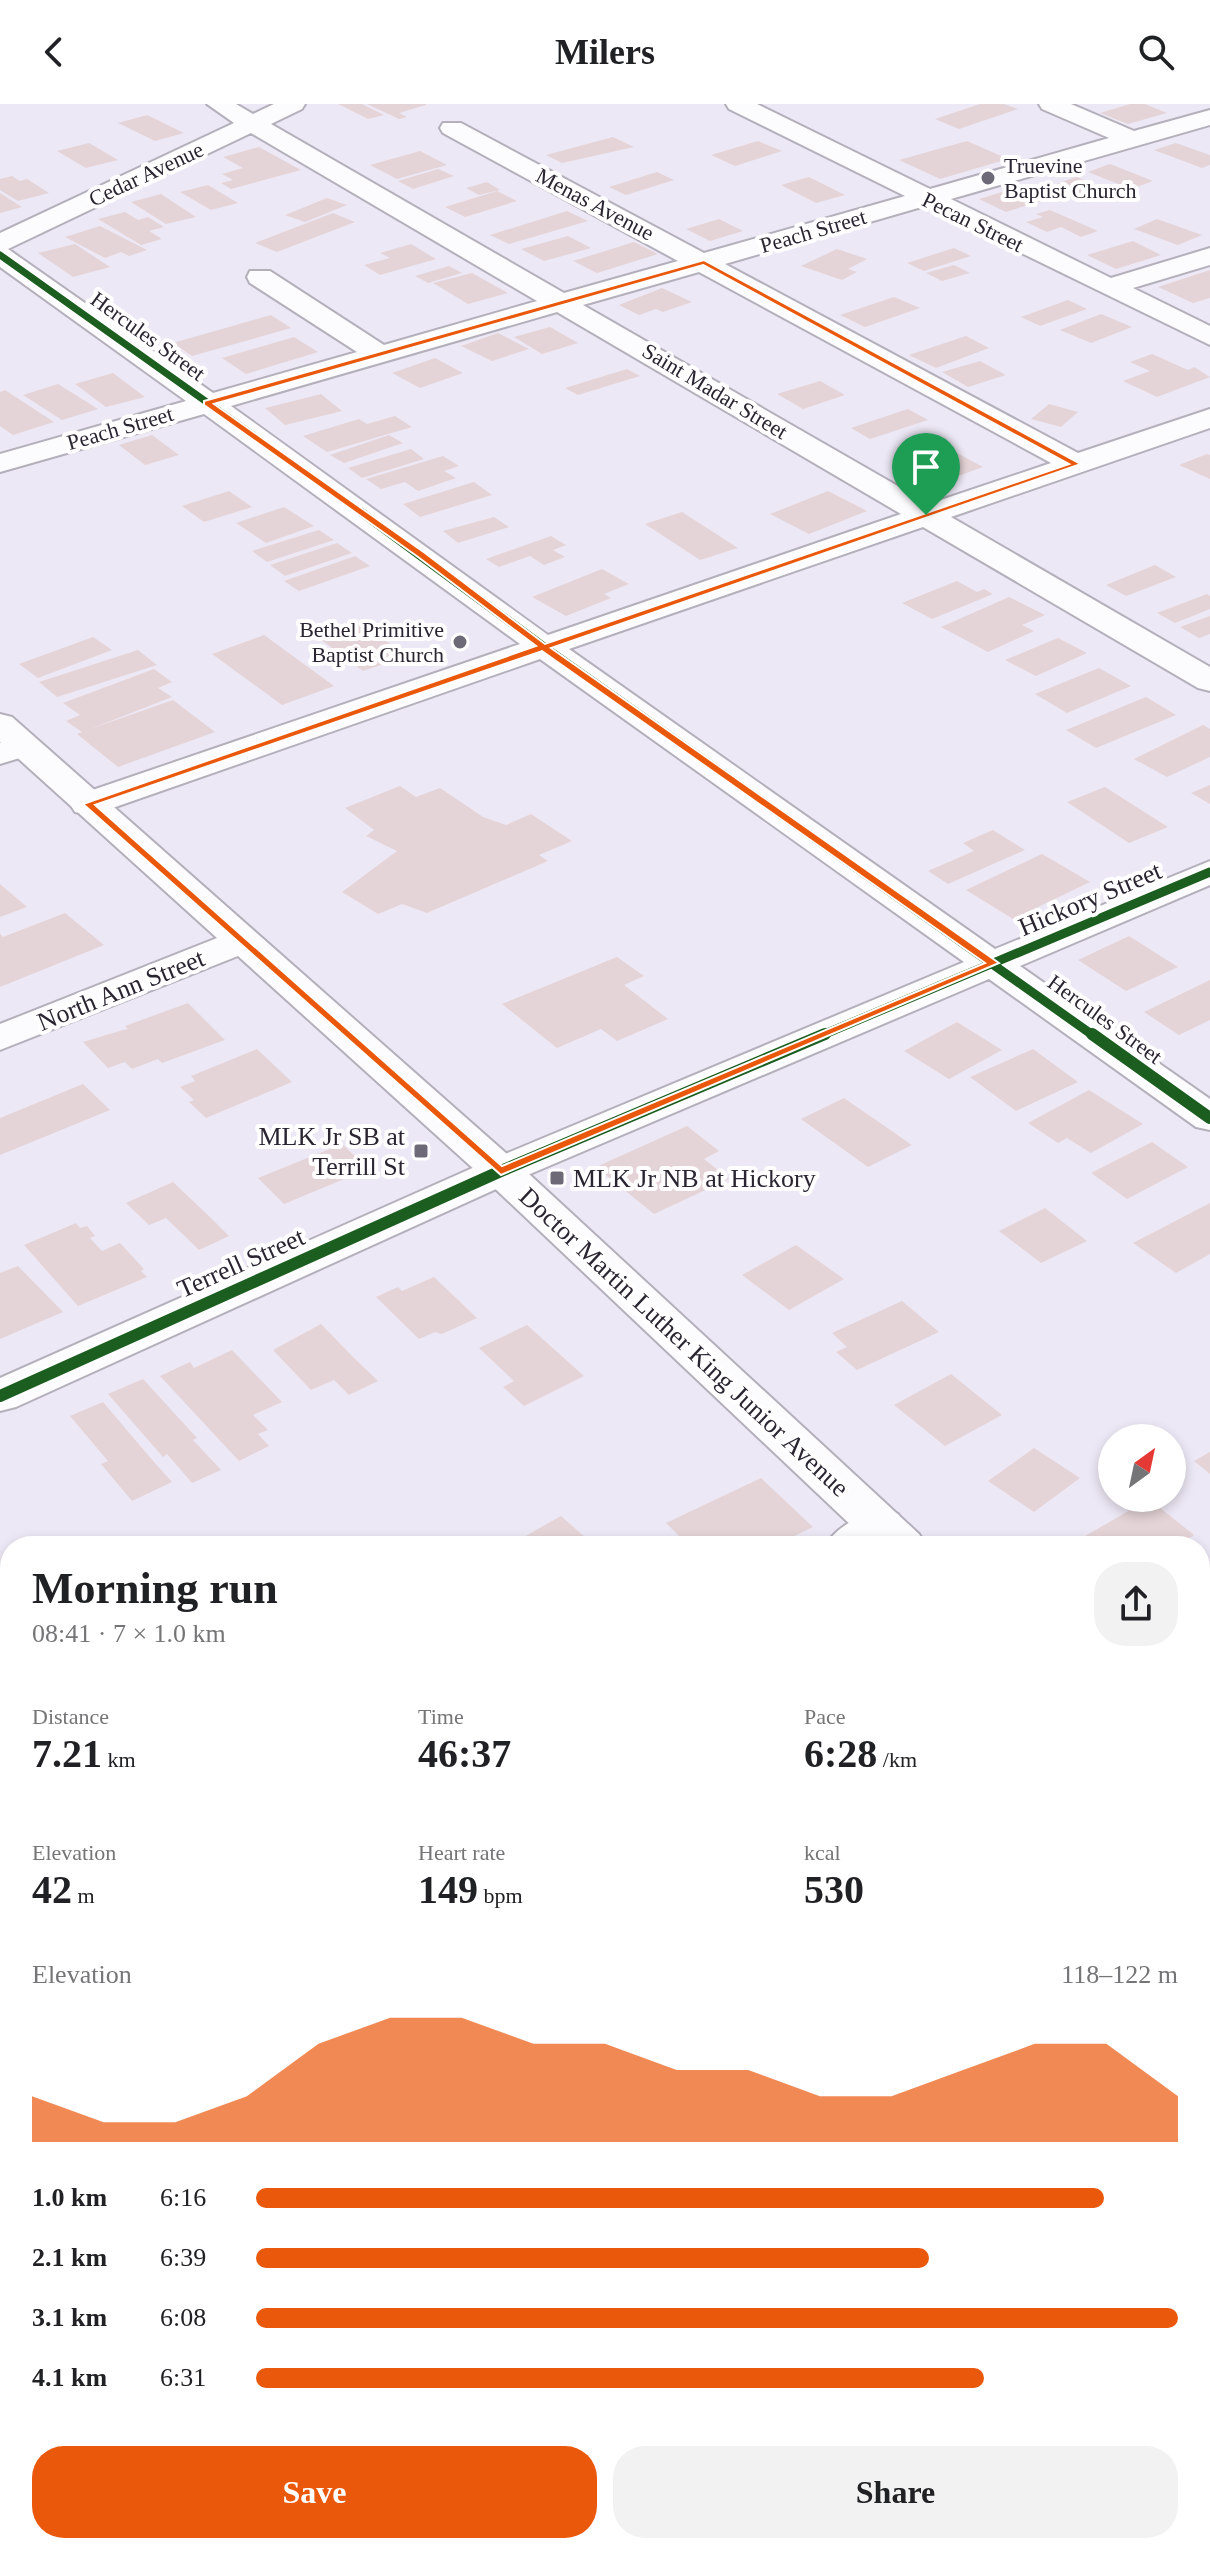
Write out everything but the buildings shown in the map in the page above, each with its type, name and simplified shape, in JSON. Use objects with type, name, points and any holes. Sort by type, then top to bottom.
[{"type":"street","name":"Saint Madar Street","points":[[219,104],[564,302],[1210,681]]},
{"type":"street","name":"Cedar Avenue","points":[[0,243],[293,104]]},
{"type":"street","name":"Pecan Street","points":[[738,104],[1210,337]]},
{"type":"street","points":[[1051,104],[1131,139]]},
{"type":"street","name":"Peach Street","points":[[0,463],[1210,117]]},
{"type":"street","name":"Menas Avenue","points":[[452,128],[1076,464]]},
{"type":"street","name":"Hercules Street","points":[[0,255],[421,555],[544,647],[1210,1118]]},
{"type":"street","points":[[1109,287],[1210,256]]},
{"type":"street","points":[[260,277],[379,354]]},
{"type":"street","points":[[88,804],[1210,418]]},
{"type":"street","name":"Doctor Martin Luther King Junior Avenue","points":[[8,741],[88,804],[501,1171],[875,1536]]},
{"type":"street","name":"Hickory Street","points":[[501,1171],[1210,872]]},
{"type":"street","name":"North Ann Street","points":[[0,1038],[242,941]]},
{"type":"street","name":"Terrell Street","points":[[0,1396],[501,1171]]},
{"type":"cycle path","points":[[0,255],[421,555],[544,647],[1210,1118]]},
{"type":"cycle path","points":[[0,1396],[501,1171],[1210,872]]},
{"type":"place","name":"Truevine Baptist Church","points":[[988,178]]},
{"type":"place","name":"Bethel Primitive Baptist Church","points":[[460,642]]},
{"type":"place","name":"MLK Jr SB at Terrill St","points":[[421,1151]]},
{"type":"place","name":"MLK Jr NB at Hickory","points":[[557,1178]]},
{"type":"route","points":[[926,515],[544,647],[88,804],[501,1171],[994,963],[560,659],[544,647],[421,555],[207,403],[704,262],[1076,464],[926,515]]}]
